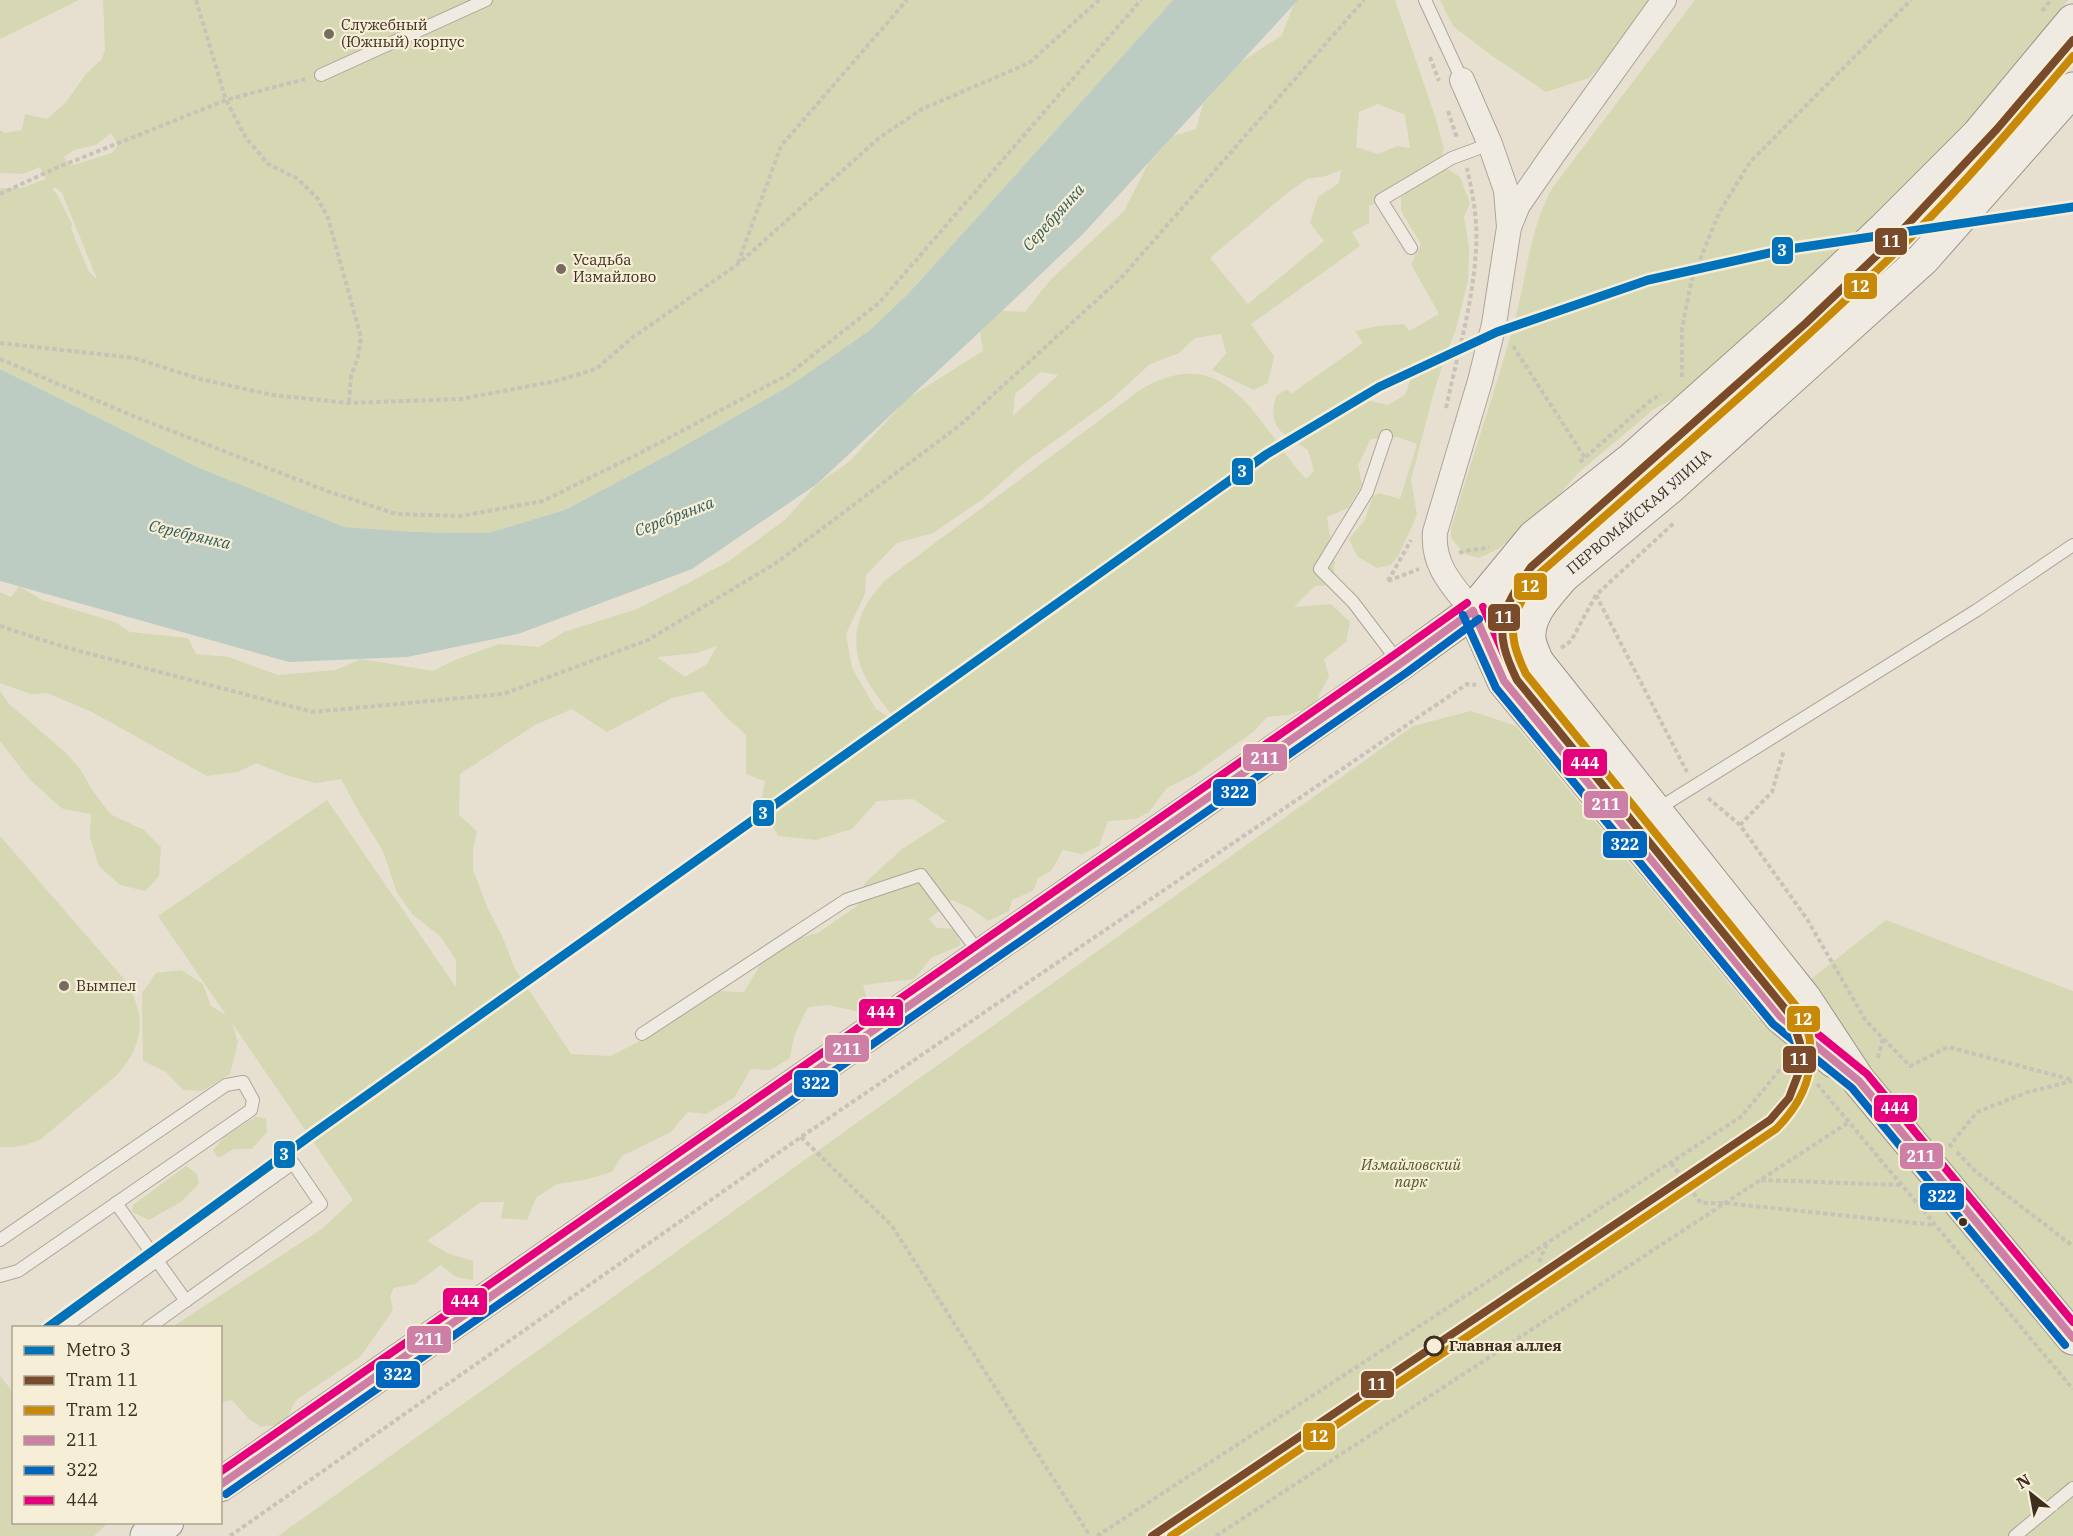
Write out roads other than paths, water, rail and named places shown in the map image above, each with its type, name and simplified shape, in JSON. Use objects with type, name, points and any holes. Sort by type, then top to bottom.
[{"type":"main road","points":[[222,1484],[1473,611],[1534,537],[1632,460],[1795,314],[1884,229],[1978,135],[2073,21]]},
{"type":"main road","name":"ПЕРВОМАЙСКАЯ УЛИЦА","points":[[1473,611],[1563,576],[1670,487],[1923,260],[2073,89]]},
{"type":"main road","points":[[1563,576],[1538,606],[1529,633],[1530,642],[1547,656],[1655,810],[1805,999],[1859,1081],[2073,1338]]},
{"type":"main road","points":[[1473,611],[1547,656]]},
{"type":"main road","points":[[1473,611],[1504,681],[1781,1017],[1859,1081]]},
{"type":"main road","points":[[147,1536],[164,1524]]},
{"type":"street","points":[[1509,227],[1518,205],[1664,0]]},
{"type":"street","points":[[1452,86],[1490,144],[1506,190],[1509,227],[1495,318],[1480,381],[1435,532],[1434,547],[1438,562],[1473,611]]},
{"type":"lane","points":[[321,75],[486,0]]},
{"type":"lane","points":[[1425,0],[1452,86]]},
{"type":"lane","points":[[1411,248],[1381,200],[1423,174],[1462,154],[1490,144]]},
{"type":"lane","points":[[1386,436],[1367,492],[1320,569],[1353,602],[1400,664]]},
{"type":"lane","points":[[1627,830],[1655,810],[1977,610],[2073,545]]},
{"type":"lane","points":[[642,1034],[846,900],[921,875],[981,956]]},
{"type":"lane","points":[[0,1240],[226,1085],[243,1082],[253,1100],[251,1110],[18,1271],[0,1276]]},
{"type":"lane","points":[[66,1326],[293,1163],[321,1204],[151,1326]]},
{"type":"lane","points":[[116,1203],[186,1300]]},
{"type":"lane","points":[[2015,1536],[2073,1488]]},
{"type":"water","name":"Серебрянка","points":[[1173,0],[1298,0],[1082,235],[1002,311],[817,484],[692,569],[518,634],[407,657],[289,662],[0,581],[0,369],[195,466],[344,527],[414,532],[488,533],[565,510],[668,455],[794,383],[870,330],[909,293]]},
{"type":"metro line","name":"3","points":[[50,1326],[314,1133],[1267,454],[1379,387],[1497,332],[1648,280],[1783,250],[2073,207]]},
{"type":"tram line","name":"11","points":[[1152,1536],[1770,1120],[1789,1098],[1799,1072],[1800,1043],[1791,1016],[1517,680],[1504,647],[1502,634],[1506,609],[1531,567],[1806,323],[1894,239],[1997,129],[2073,40]]},
{"type":"tram line","name":"12","points":[[1171,1536],[1776,1129],[1792,1110],[1804,1090],[1811,1056],[1809,1035],[1800,1011],[1526,674],[1515,645],[1514,622],[1522,600],[1539,574],[1767,373],[1900,248],[1967,178],[2073,56]]},
{"type":"place","name":"Служебный (Южный) корпус","points":[[329,34]]},
{"type":"place","name":"Усадьба Измайлово","points":[[561,269]]},
{"type":"place","name":"Вымпел","points":[[64,986]]},
{"type":"place","name":"Главная аллея","points":[[1434,1346]]},
{"type":"park label","name":"Измайловский парк","points":[[1411,1174]]}]
